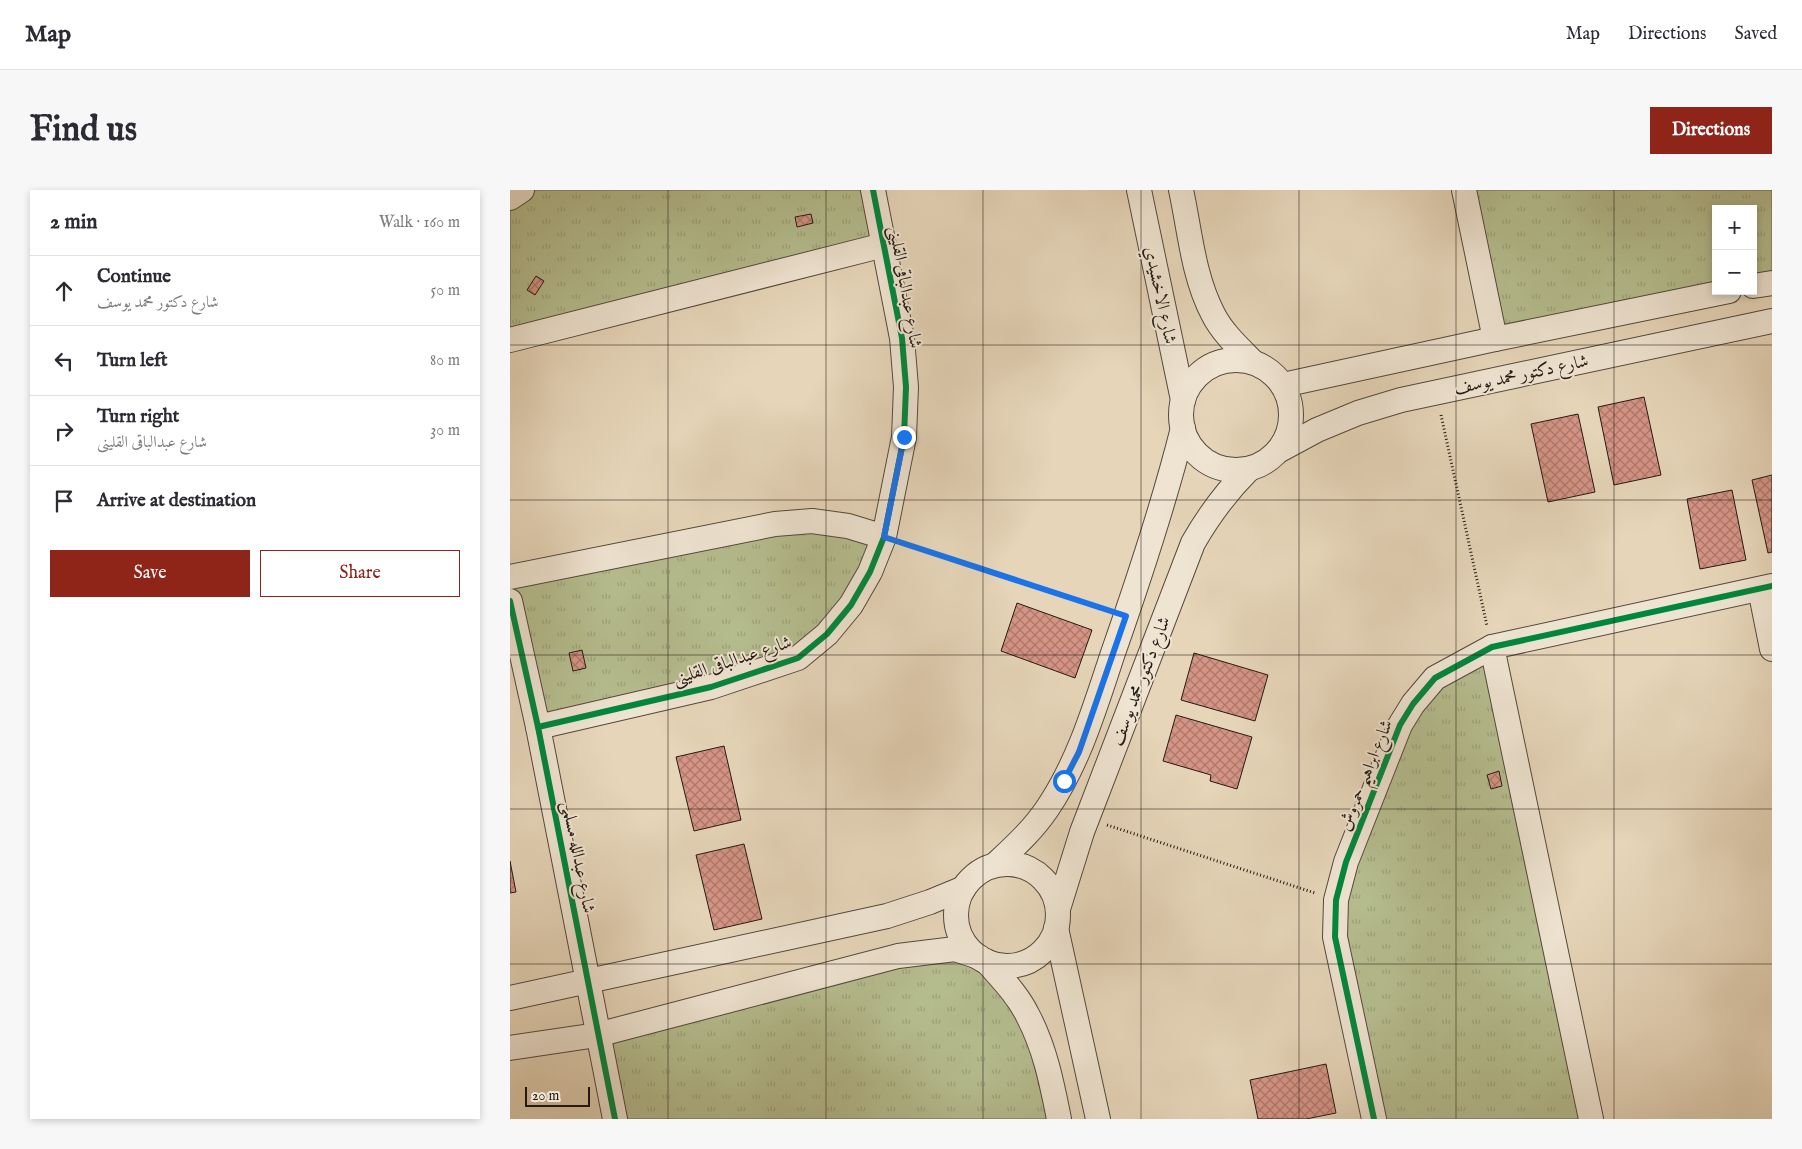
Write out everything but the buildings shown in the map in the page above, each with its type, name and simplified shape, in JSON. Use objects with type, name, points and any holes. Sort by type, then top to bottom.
[{"type":"street","points":[[510,198],[522,190]]},
{"type":"street","name":"شارع عبدالباقى القلينى","points":[[538,727],[711,686],[798,658],[826,634],[851,604],[870,572],[884,537],[904,437],[906,387],[902,338],[873,190]]},
{"type":"street","name":"شارع الاخشيدي","points":[[1139,190],[1184,400]]},
{"type":"street","points":[[1181,190],[1201,287],[1213,315],[1230,340],[1252,362],[1269,370],[1283,385],[1290,401],[1291,419],[1287,436],[1278,451],[1264,462],[1249,469],[1228,469],[1208,462],[1192,448],[1183,428],[1181,414],[1184,400],[1193,380],[1210,366],[1230,360],[1252,362]]},
{"type":"street","points":[[1464,190],[1495,339]]},
{"type":"street","points":[[510,340],[884,245]]},
{"type":"street","points":[[1757,285],[1772,282]]},
{"type":"street","points":[[1283,385],[1712,294]]},
{"type":"street","name":"شارع دكتور محمد يوسف","points":[[1278,451],[1317,430],[1358,413],[1401,400],[1772,321]]},
{"type":"street","name":"شارع دكتور محمد يوسف","points":[[995,865],[1027,836],[1047,809],[1079,752],[1126,616],[1173,470],[1183,428]]},
{"type":"street","name":"شارع دكتور محمد يوسف","points":[[1057,918],[1087,818],[1193,542],[1208,516],[1227,491],[1249,469]]},
{"type":"street","points":[[510,577],[775,524],[812,521],[848,526],[884,537]]},
{"type":"street","points":[[1766,588],[1772,649]]},
{"type":"street","name":"شارع ابراهيم حمروش","points":[[1374,1119],[1335,936],[1336,900],[1349,853],[1400,725],[1412,704],[1435,678],[1492,646],[1766,588]]},
{"type":"street","name":"شارع عبدالله مسلمى","points":[[510,602],[538,727],[615,1119]]},
{"type":"street","points":[[1492,646],[1591,1119]]},
{"type":"street","points":[[1059,1119],[1042,1048],[1028,1015],[1008,985],[965,943],[957,925],[957,906],[964,888],[972,877],[983,869],[995,865],[1017,864],[1036,873],[1051,888],[1098,1119]]},
{"type":"street","points":[[510,998],[887,916],[930,902],[964,888]]},
{"type":"street","points":[[510,1048],[597,1035],[898,956],[954,949],[1003,966],[1021,964],[1036,957],[1049,944],[1057,918]]},
{"type":"path","points":[[1436,392],[1492,646]]},
{"type":"path","points":[[884,537],[1126,616]]},
{"type":"path","points":[[1087,818],[1336,900]]},
{"type":"green space","points":[[524,190],[873,190],[884,245],[510,340],[510,202]]},
{"type":"green space","points":[[1464,190],[1772,190],[1772,283],[1757,285],[1757,205],[1712,205],[1712,292],[1495,339]]},
{"type":"green space","points":[[775,524],[884,537],[827,634],[798,658],[538,727],[510,601],[510,577]]},
{"type":"green space","points":[[1492,647],[1591,1119],[1374,1119],[1338,890],[1356,835],[1435,678]]},
{"type":"green space","points":[[898,956],[986,961],[1028,1015],[1059,1119],[615,1119],[597,1035]]},
{"type":"cycle path","points":[[538,727],[711,687],[798,658],[827,634],[851,605],[870,572],[884,537],[904,437],[906,387],[902,338],[873,190]]},
{"type":"cycle path","points":[[1374,1119],[1335,937],[1336,900],[1346,862],[1400,725],[1413,704],[1435,678],[1492,647],[1772,586]]},
{"type":"cycle path","points":[[510,601],[538,727],[615,1119]]},
{"type":"route","points":[[904,437],[884,537],[1126,616],[1079,752],[1064,781]]}]
